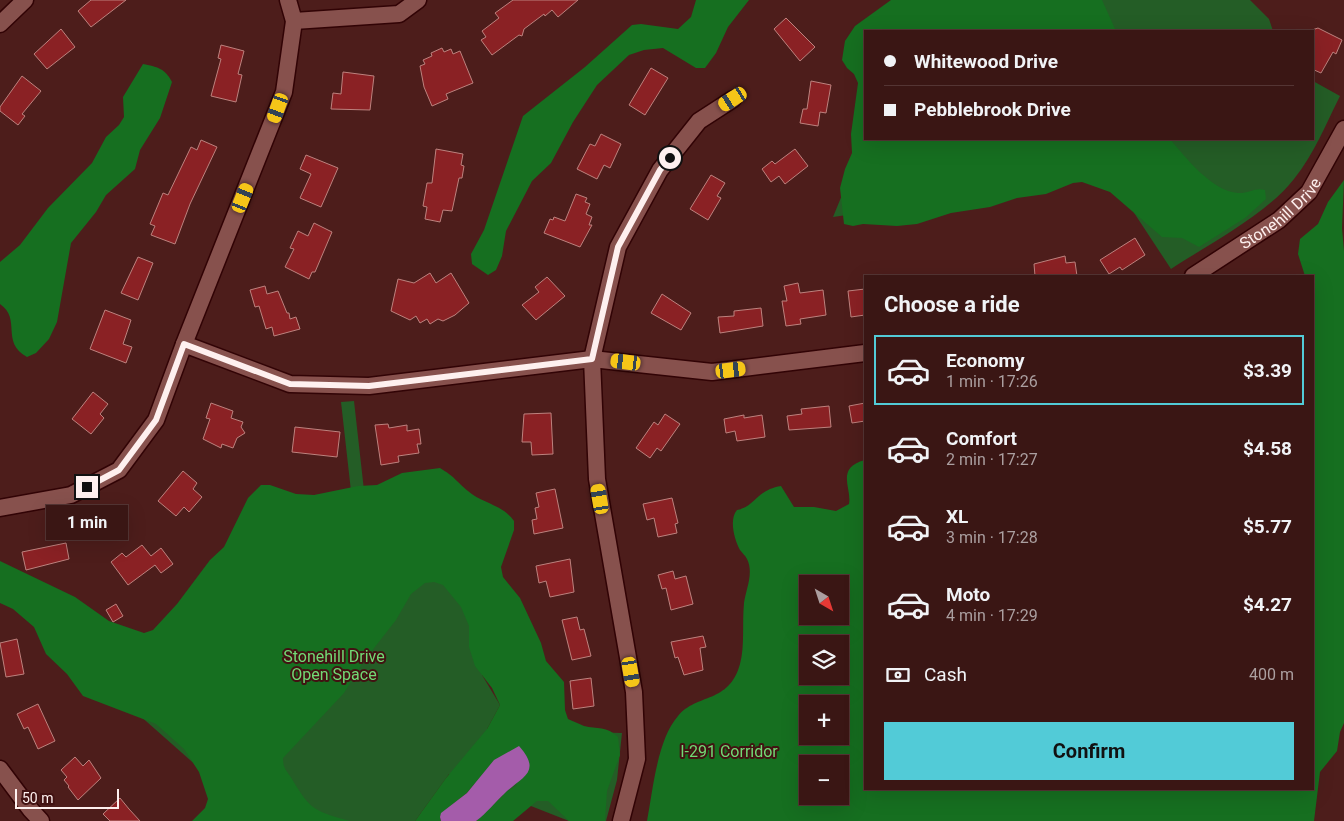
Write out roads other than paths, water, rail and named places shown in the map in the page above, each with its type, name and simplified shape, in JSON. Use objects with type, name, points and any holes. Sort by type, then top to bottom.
[{"type":"street","points":[[0,24],[25,0]]},
{"type":"street","points":[[0,508],[71,495],[119,470],[156,420],[184,344],[284,92],[294,21],[288,0]]},
{"type":"street","points":[[294,21],[399,14],[418,0]]},
{"type":"street","points":[[621,821],[638,759],[634,692],[597,479],[592,359],[618,247],[627,230],[660,170],[699,121],[733,99]]},
{"type":"street","name":"Stonehill Drive","points":[[1195,275],[1279,220],[1303,198],[1330,157],[1344,129]]},
{"type":"street","points":[[184,344],[290,384],[369,386],[592,359],[712,372],[864,354]]},
{"type":"street","points":[[0,769],[30,809],[42,821]]},
{"type":"park label","name":"Stonehill Drive Open Space","points":[[334,665]]},
{"type":"park label","name":"I-291 Corridor","points":[[729,751]]}]
